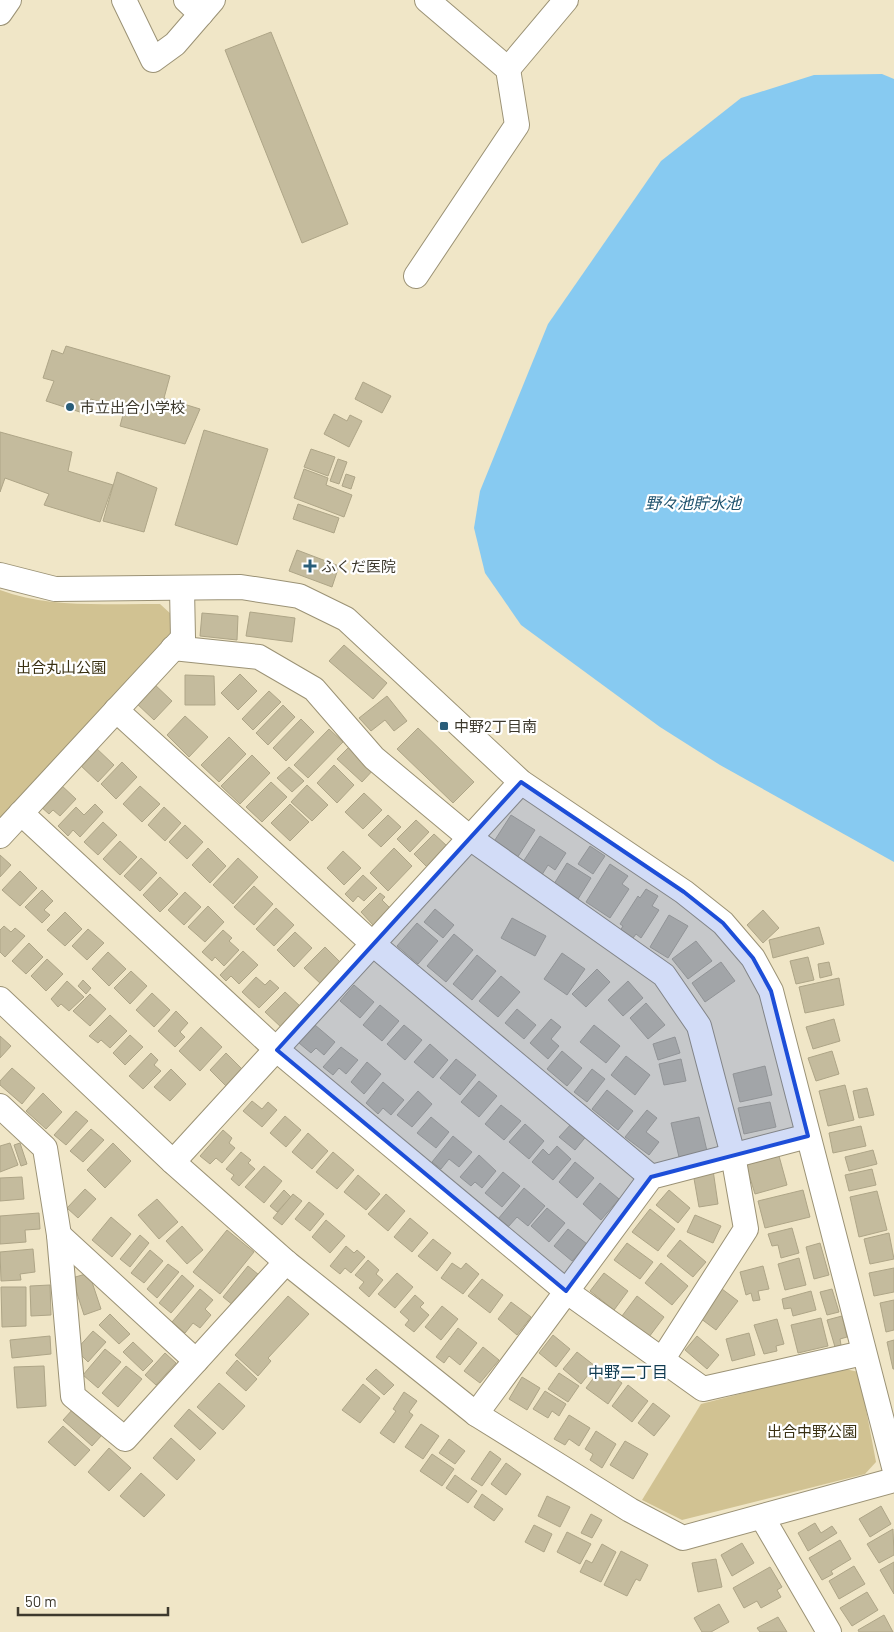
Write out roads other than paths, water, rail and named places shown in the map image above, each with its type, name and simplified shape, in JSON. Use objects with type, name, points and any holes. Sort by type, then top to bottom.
[{"type":"street","points":[[0,13],[9,0]]},
{"type":"street","points":[[124,0],[154,60],[175,44],[200,4]]},
{"type":"street","points":[[508,69],[566,0]]},
{"type":"street","points":[[416,276],[517,125],[508,69],[430,1]]},
{"type":"street","points":[[0,575],[56,588],[241,588],[299,596],[346,619],[521,782],[684,892],[723,922],[752,958],[771,991],[894,1467]]},
{"type":"street","points":[[0,836],[183,638],[182,589]]},
{"type":"street","points":[[173,648],[259,658],[314,689],[374,758],[470,838],[664,975],[699,1026],[733,1155],[746,1229],[662,1360]]},
{"type":"street","points":[[116,710],[374,944],[651,1177]]},
{"type":"street","points":[[173,1162],[521,782]]},
{"type":"street","points":[[21,813],[277,1050],[566,1291],[703,1389],[863,1353]]},
{"type":"street","points":[[0,999],[173,1162],[286,1262],[476,1414],[630,1510],[683,1538],[894,1480]]},
{"type":"street","points":[[0,1106],[45,1148],[59,1235],[73,1396],[125,1439],[286,1262]]},
{"type":"street","points":[[476,1414],[651,1177],[808,1136]]},
{"type":"street","points":[[59,1235],[196,1361]]},
{"type":"street","points":[[762,1517],[829,1632]]},
{"type":"water","name":"野々池貯水池","points":[[882,74],[894,79],[894,862],[720,765],[660,727],[521,625],[485,573],[474,528],[480,491],[548,324],[661,161],[741,98],[814,75]]},
{"type":"place","name":"市立出合小学校","points":[[70,407]]},
{"type":"place","name":"ふくだ医院","points":[[310,566]]},
{"type":"place","name":"中野2丁目南","points":[[444,726]]},
{"type":"district","name":"中野二丁目","points":[[628,1371]]},
{"type":"park label","name":"出合丸山公園","points":[[61,667]]},
{"type":"park label","name":"出合中野公園","points":[[812,1431]]}]
